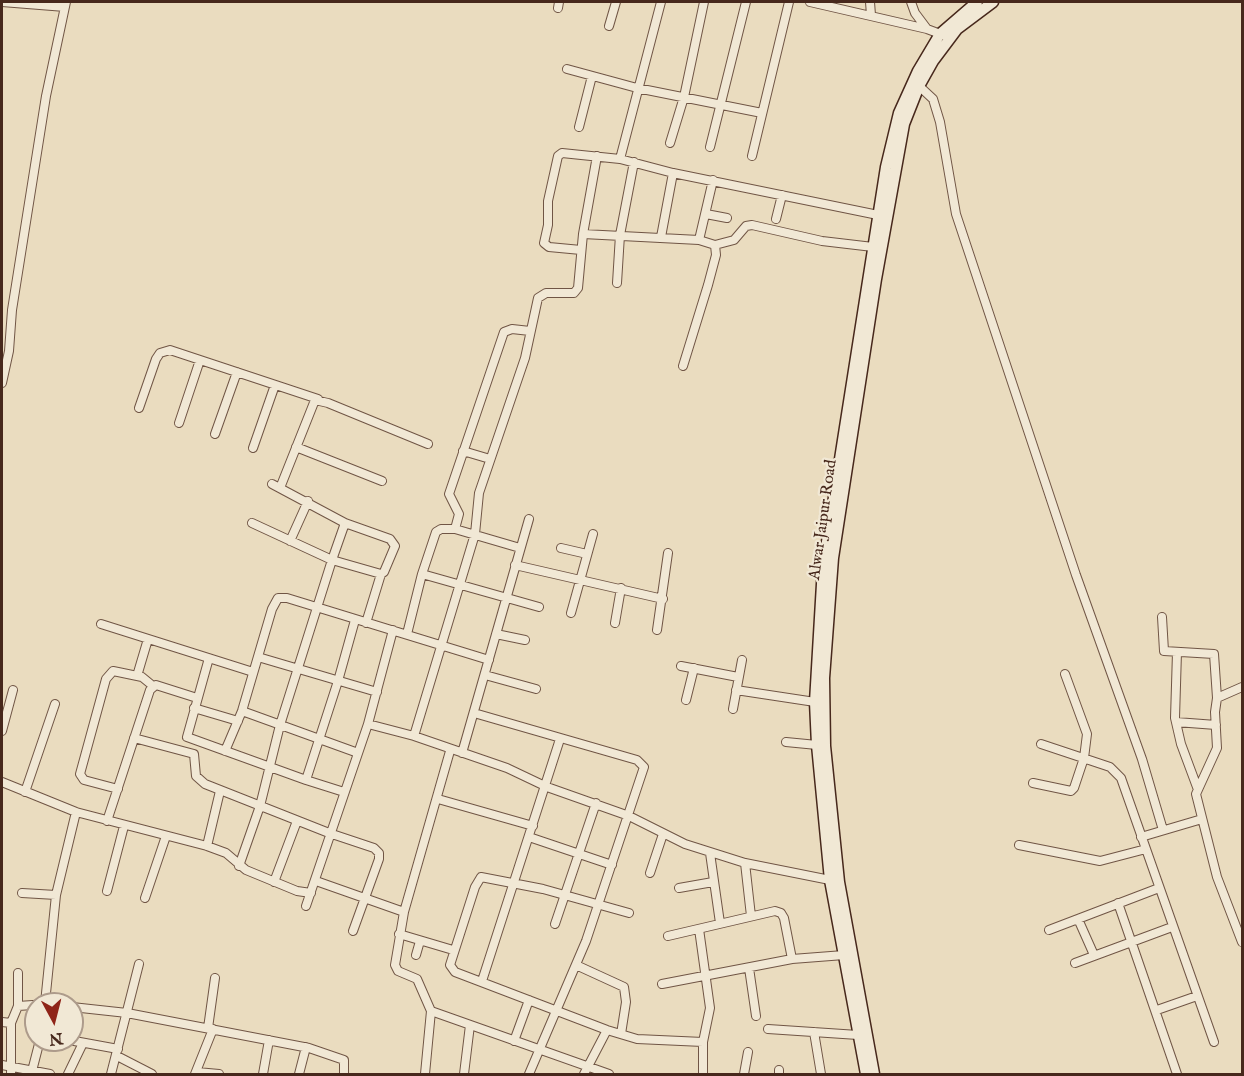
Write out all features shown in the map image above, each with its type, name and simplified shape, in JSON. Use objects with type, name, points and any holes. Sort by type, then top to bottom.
[{"type":"main road","name":"Alwar Jaipur Road","points":[[866,1074],[830,880],[817,745],[815,702],[827,536],[873,248],[879,236],[878,215],[899,113],[918,71],[945,36],[977,2]]},
{"type":"main road","name":"Alwar Jaipur Road","points":[[874,1074],[839,882],[825,746],[823,703],[835,537],[879,236],[900,141],[919,86],[945,36],[993,2]]},
{"type":"street","points":[[2,2],[66,4],[46,96],[12,310],[9,351],[2,383]]},
{"type":"street","points":[[609,26],[616,2]]},
{"type":"street","points":[[620,159],[661,2]]},
{"type":"street","points":[[670,143],[684,97],[704,2]]},
{"type":"street","points":[[710,147],[746,2]]},
{"type":"street","points":[[752,156],[789,2]]},
{"type":"street","points":[[810,2],[927,29],[945,36]]},
{"type":"street","points":[[870,2],[871,15]]},
{"type":"street","points":[[911,2],[915,13],[927,29]]},
{"type":"street","points":[[567,69],[638,88],[762,113]]},
{"type":"street","points":[[579,127],[592,76]]},
{"type":"street","points":[[919,86],[933,99],[938,114],[956,214],[1076,575],[1134,736],[1163,830]]},
{"type":"street","points":[[581,250],[549,247],[544,243],[548,225],[548,201],[558,156],[568,152],[620,159],[674,173],[878,215]]},
{"type":"street","points":[[414,736],[475,534],[479,493],[525,358],[536,304],[542,294],[569,293],[578,288],[582,234],[597,156]]},
{"type":"street","points":[[617,283],[620,235],[634,162]]},
{"type":"street","points":[[661,237],[674,173]]},
{"type":"street","points":[[699,240],[713,180]]},
{"type":"street","points":[[776,219],[782,195]]},
{"type":"street","points":[[706,214],[727,218]]},
{"type":"street","points":[[582,234],[699,240],[715,245],[734,240],[746,226],[752,225],[822,241],[873,248]]},
{"type":"street","points":[[683,366],[716,255],[715,245]]},
{"type":"street","points":[[455,529],[459,514],[449,494],[504,332],[512,329],[530,331]]},
{"type":"street","points":[[140,408],[160,353],[170,350],[318,399],[428,444]]},
{"type":"street","points":[[179,423],[200,360]]},
{"type":"street","points":[[215,434],[237,372]]},
{"type":"street","points":[[253,448],[275,385]]},
{"type":"street","points":[[318,399],[313,402],[296,447],[276,486],[308,501],[345,523],[394,542],[395,546],[381,574],[366,623]]},
{"type":"street","points":[[296,447],[382,481]]},
{"type":"street","points":[[463,451],[490,459]]},
{"type":"street","points":[[291,541],[308,501]]},
{"type":"street","points":[[462,753],[529,519]]},
{"type":"street","points":[[252,523],[332,560],[381,574]]},
{"type":"street","points":[[239,866],[260,806],[280,725],[345,523]]},
{"type":"street","points":[[407,634],[422,574],[436,532],[441,529],[455,529],[520,548]]},
{"type":"street","points":[[571,613],[593,534]]},
{"type":"street","points":[[561,548],[587,554]]},
{"type":"street","points":[[657,630],[668,554]]},
{"type":"street","points":[[515,565],[663,599]]},
{"type":"street","points":[[422,574],[539,607]]},
{"type":"street","points":[[615,623],[621,588]]},
{"type":"street","points":[[225,750],[242,711],[272,609],[278,598],[287,598],[489,660]]},
{"type":"street","points":[[1162,617],[1164,651],[1214,654],[1217,748],[1197,787]]},
{"type":"street","points":[[306,780],[355,620]]},
{"type":"street","points":[[101,624],[252,672]]},
{"type":"street","points":[[306,906],[368,724],[393,630]]},
{"type":"street","points":[[496,634],[525,640]]},
{"type":"street","points":[[137,676],[148,639]]},
{"type":"street","points":[[1177,652],[1176,722],[1197,787],[1197,805],[1217,877],[1242,942]]},
{"type":"street","points":[[258,657],[299,667],[377,692]]},
{"type":"street","points":[[209,658],[187,737],[269,768],[344,792]]},
{"type":"street","points":[[733,709],[742,660]]},
{"type":"street","points":[[681,666],[738,677]]},
{"type":"street","points":[[686,700],[694,668]]},
{"type":"street","points":[[118,789],[84,780],[80,774],[109,674],[118,672],[137,676],[153,686],[197,698]]},
{"type":"street","points":[[1033,783],[1071,791],[1084,758],[1087,734],[1065,674]]},
{"type":"street","points":[[485,675],[536,689]]},
{"type":"street","points":[[107,821],[153,686]]},
{"type":"street","points":[[1217,698],[1242,687]]},
{"type":"street","points":[[2,731],[13,690]]},
{"type":"street","points":[[736,690],[815,702]]},
{"type":"street","points":[[25,792],[55,704]]},
{"type":"street","points":[[194,708],[238,722]]},
{"type":"street","points":[[242,711],[358,753]]},
{"type":"street","points":[[474,713],[642,762],[644,767],[576,965],[529,1074]]},
{"type":"street","points":[[1176,722],[1216,725]]},
{"type":"street","points":[[368,724],[414,736],[450,751],[507,768],[547,787],[629,816],[663,834],[710,852],[745,863],[830,880]]},
{"type":"street","points":[[134,738],[194,754],[198,780],[220,791],[374,848],[379,853],[354,931]]},
{"type":"street","points":[[482,981],[547,787],[560,739]]},
{"type":"street","points":[[786,742],[817,745]]},
{"type":"street","points":[[1041,744],[1117,771],[1214,1042]]},
{"type":"street","points":[[425,1074],[431,1011],[417,979],[396,969],[399,934],[404,912],[450,751]]},
{"type":"street","points":[[2,782],[76,812],[207,846],[226,853],[239,866],[274,882],[311,893]]},
{"type":"street","points":[[207,846],[220,791]]},
{"type":"street","points":[[438,799],[533,826]]},
{"type":"street","points":[[555,924],[596,803]]},
{"type":"street","points":[[48,992],[56,895],[76,812]]},
{"type":"street","points":[[1142,837],[1202,819]]},
{"type":"street","points":[[274,882],[297,821]]},
{"type":"street","points":[[107,891],[124,826]]},
{"type":"street","points":[[650,873],[663,834]]},
{"type":"street","points":[[145,898],[166,836]]},
{"type":"street","points":[[529,837],[612,865]]},
{"type":"street","points":[[1019,845],[1100,861],[1146,849]]},
{"type":"street","points":[[710,852],[720,923]]},
{"type":"street","points":[[745,863],[751,916]]},
{"type":"street","points":[[628,913],[565,894],[481,877],[475,887],[453,950],[451,969],[607,1030],[637,1039],[703,1042]]},
{"type":"street","points":[[316,881],[404,912]]},
{"type":"street","points":[[678,888],[713,882]]},
{"type":"street","points":[[1049,930],[1159,888]]},
{"type":"street","points":[[22,892],[56,895]]},
{"type":"street","points":[[1118,903],[1157,1010],[1177,1074]]},
{"type":"street","points":[[668,936],[775,911],[781,913],[792,959]]},
{"type":"street","points":[[1078,919],[1094,955]]},
{"type":"street","points":[[1075,963],[1172,927]]},
{"type":"street","points":[[699,929],[710,1008],[703,1042],[703,1074]]},
{"type":"street","points":[[399,934],[453,950]]},
{"type":"street","points":[[416,954],[420,941]]},
{"type":"street","points":[[662,984],[792,959],[843,955]]},
{"type":"street","points":[[111,1074],[139,964]]},
{"type":"street","points":[[576,965],[624,987],[626,1002],[621,1034]]},
{"type":"street","points":[[749,968],[756,1016]]},
{"type":"street","points":[[11,1071],[11,1023],[18,1006],[18,973]]},
{"type":"street","points":[[215,978],[210,1028],[196,1073],[219,1074]]},
{"type":"street","points":[[1157,1010],[1197,996]]},
{"type":"street","points":[[514,1041],[529,1000]]},
{"type":"street","points":[[18,1006],[24,1006]]},
{"type":"street","points":[[84,1008],[127,1013],[306,1047],[344,1060],[344,1074]]},
{"type":"street","points":[[431,1011],[514,1041],[585,1071],[609,1074]]},
{"type":"street","points":[[2,1022],[11,1023]]},
{"type":"street","points":[[464,1074],[470,1025]]},
{"type":"street","points":[[768,1029],[858,1035]]},
{"type":"street","points":[[585,1071],[607,1030]]},
{"type":"street","points":[[814,1032],[821,1074]]},
{"type":"street","points":[[263,1074],[269,1040]]},
{"type":"street","points":[[84,1043],[117,1052],[152,1074]]},
{"type":"street","points":[[299,1074],[306,1047]]},
{"type":"street","points":[[32,1071],[37,1052]]},
{"type":"street","points":[[68,1074],[79,1052]]},
{"type":"street","points":[[744,1074],[748,1052]]},
{"type":"street","points":[[2,1065],[11,1071],[50,1074]]}]
